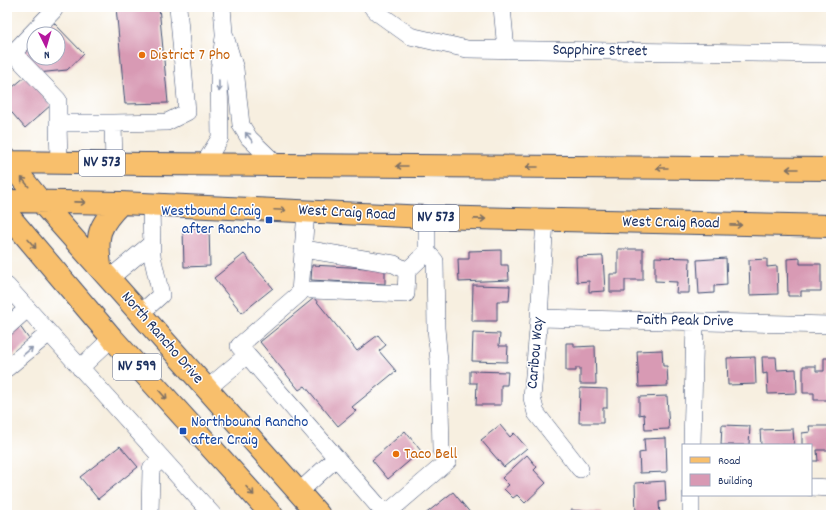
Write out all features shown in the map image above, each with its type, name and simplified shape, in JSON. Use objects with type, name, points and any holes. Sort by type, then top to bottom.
[{"type":"main road","name":"NV 573","points":[[8,161],[114,164],[831,169]]},
{"type":"main road","name":"North Rancho Drive","points":[[8,161],[41,202],[105,272],[206,389],[319,515]]},
{"type":"main road","name":"West Craig Road","points":[[7,201],[151,204],[427,217],[831,226]]},
{"type":"main road","points":[[105,272],[98,238],[102,226],[110,214],[121,203]]},
{"type":"main road","name":"NV 599","points":[[7,214],[112,338],[272,515]]},
{"type":"street","points":[[51,7],[54,10],[10,55],[58,100],[59,163]]},
{"type":"street","points":[[58,124],[167,122],[187,112],[178,7]]},
{"type":"street","points":[[204,164],[220,138],[219,71],[224,33],[222,7]]},
{"type":"street","points":[[502,7],[506,50]]},
{"type":"street","name":"Sapphire Street","points":[[375,10],[410,36],[467,49],[831,54]]},
{"type":"street","points":[[224,33],[235,69],[242,125],[249,138],[277,165]]},
{"type":"street","points":[[113,123],[114,164]]},
{"type":"street","points":[[141,313],[161,295],[152,256],[151,204]]},
{"type":"street","points":[[306,211],[300,293],[239,346],[386,515],[448,460],[441,450],[435,260],[426,252]]},
{"type":"street","points":[[312,290],[406,294],[407,271],[426,252],[427,217]]},
{"type":"street","name":"Caribou Way","points":[[545,220],[532,398],[536,414],[580,469]]},
{"type":"street","points":[[105,272],[151,244]]},
{"type":"street","points":[[304,249],[394,264],[407,271]]},
{"type":"street","points":[[7,286],[213,515]]},
{"type":"street","points":[[7,312],[24,305]]},
{"type":"street","points":[[7,326],[24,305]]},
{"type":"street","name":"Faith Peak Drive","points":[[539,318],[831,325]]},
{"type":"street","points":[[692,444],[694,322]]},
{"type":"street","points":[[7,368],[49,333]]},
{"type":"street","points":[[80,368],[112,338]]},
{"type":"street","points":[[206,389],[247,355]]},
{"type":"street","points":[[150,515],[151,469],[162,458]]},
{"type":"street","points":[[299,492],[336,458]]},
{"type":"street","points":[[812,487],[831,488]]},
{"type":"street","points":[[691,496],[691,515]]},
{"type":"building","name":"District 7 Pho","points":[[116,7],[159,7],[168,103],[125,104]]},
{"type":"building","points":[[52,21],[57,26],[47,26]]},
{"type":"building","points":[[66,35],[84,54],[67,70],[37,73],[30,66],[66,66]]},
{"type":"building","points":[[26,47],[26,61],[19,54]]},
{"type":"building","points":[[26,76],[51,105],[25,128],[7,107],[7,92]]},
{"type":"building","points":[[183,228],[209,228],[210,266],[184,267]]},
{"type":"building","points":[[618,249],[643,249],[643,280],[625,280],[625,292],[610,292],[610,274],[618,274]]},
{"type":"building","points":[[501,250],[501,265],[508,265],[509,280],[459,282],[458,259],[469,259],[469,251]]},
{"type":"building","points":[[244,254],[273,288],[242,313],[214,278]]},
{"type":"building","points":[[603,256],[605,291],[589,292],[589,281],[577,282],[576,257]]},
{"type":"building","points":[[655,257],[690,258],[689,293],[676,293],[677,282],[655,281]]},
{"type":"building","points":[[726,258],[727,285],[714,286],[714,293],[699,294],[697,260]]},
{"type":"building","points":[[800,258],[800,264],[821,264],[821,291],[801,291],[801,296],[788,296],[787,259]]},
{"type":"building","points":[[767,259],[767,267],[777,266],[778,294],[750,295],[749,260]]},
{"type":"building","points":[[312,265],[385,269],[385,284],[311,280]]},
{"type":"building","points":[[473,285],[510,286],[509,301],[497,301],[497,321],[472,321]]},
{"type":"building","points":[[314,298],[357,351],[378,335],[386,345],[379,351],[396,371],[352,407],[356,411],[338,426],[305,386],[299,390],[260,342]]},
{"type":"building","points":[[19,325],[31,342],[7,360],[7,334]]},
{"type":"building","points":[[473,333],[500,334],[499,346],[508,346],[507,362],[472,361]]},
{"type":"building","points":[[566,343],[574,343],[574,347],[595,346],[596,384],[580,384],[580,368],[576,368],[576,371],[566,371]]},
{"type":"building","points":[[662,350],[663,366],[667,366],[668,386],[639,387],[637,351]]},
{"type":"building","points":[[755,357],[756,384],[728,385],[727,358]]},
{"type":"building","points":[[762,357],[776,357],[777,370],[796,369],[797,393],[768,394],[767,373],[763,374]]},
{"type":"building","points":[[824,358],[831,358],[831,404],[829,404],[829,400],[814,400],[814,393],[803,393],[803,366],[816,366],[816,371],[824,371]]},
{"type":"building","points":[[470,371],[508,372],[507,385],[501,385],[501,405],[476,405],[477,383],[470,383]]},
{"type":"building","points":[[580,388],[607,389],[607,408],[603,408],[603,423],[579,423]]},
{"type":"building","points":[[667,396],[669,429],[645,430],[644,414],[639,415],[639,397]]},
{"type":"building","points":[[500,425],[510,437],[514,433],[527,448],[504,467],[481,440]]},
{"type":"building","points":[[722,425],[750,426],[749,444],[721,444]]},
{"type":"building","points":[[809,426],[831,426],[831,450],[817,450],[818,461],[812,461],[812,444],[802,444],[802,433],[810,432]]},
{"type":"building","points":[[793,429],[794,444],[761,444],[760,430]]},
{"type":"building","points":[[405,431],[421,451],[388,479],[372,460]]},
{"type":"building","points":[[666,438],[667,472],[640,473],[639,453],[645,452],[644,439]]},
{"type":"building","points":[[120,446],[138,467],[98,499],[80,477]]},
{"type":"building","points":[[527,455],[537,467],[534,470],[546,483],[525,503],[517,495],[513,498],[504,489],[509,485],[502,478]]},
{"type":"building","points":[[665,481],[666,501],[659,502],[660,515],[636,515],[635,483]]},
{"type":"building","points":[[453,492],[472,515],[424,515]]},
{"type":"building","points":[[571,510],[602,513],[602,515],[571,515]]},
{"type":"place","name":"District 7 Pho","points":[[142,55]]},
{"type":"place","name":"Westbound Craig after Rancho","points":[[269,220]]},
{"type":"place","name":"Northbound Rancho after Craig","points":[[183,431]]},
{"type":"place","name":"Taco Bell","points":[[396,454]]}]
